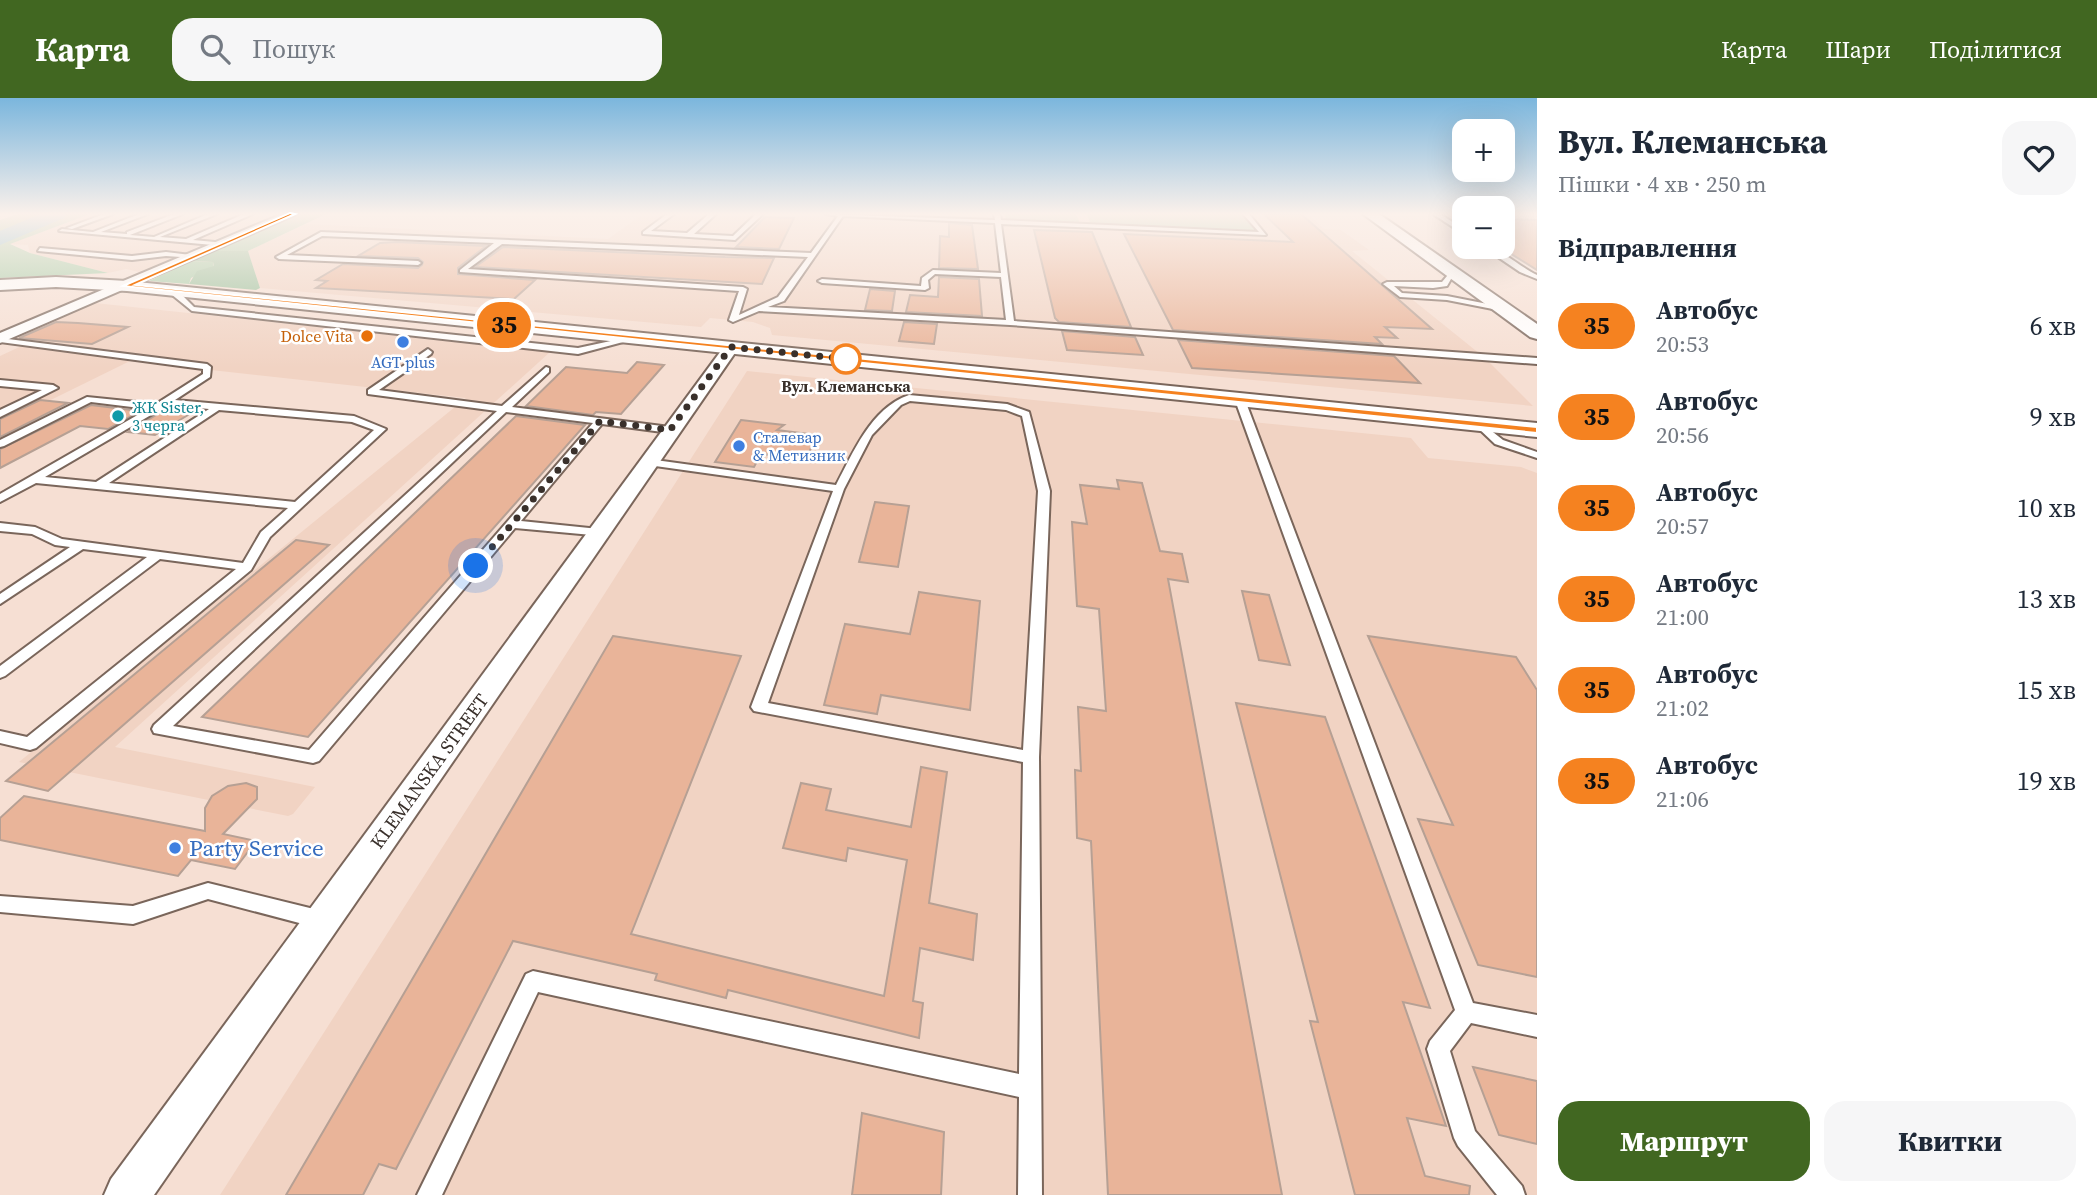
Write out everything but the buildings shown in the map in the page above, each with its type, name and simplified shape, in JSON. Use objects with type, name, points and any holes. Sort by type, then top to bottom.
[{"type":"street","points":[[0,339],[175,265]]},
{"type":"street","points":[[1442,265],[1537,333]]},
{"type":"street","points":[[0,285],[56,282],[127,286],[1537,430]]},
{"type":"street","name":"KLEMANSKA STREET","points":[[127,1195],[731,347]]},
{"type":"lane","points":[[470,265],[462,271],[743,289],[733,320],[781,299],[806,265]]},
{"type":"lane","points":[[1003,265],[1010,323]]},
{"type":"lane","points":[[1513,265],[1537,276]]},
{"type":"lane","points":[[822,281],[925,288],[924,279],[933,272],[1004,275]]},
{"type":"lane","points":[[1452,272],[1444,284],[1387,284],[1400,295],[1447,298],[1505,310]]},
{"type":"lane","points":[[759,309],[1010,323],[1537,361]]},
{"type":"lane","points":[[0,339],[207,368],[207,375],[163,404],[0,499]]},
{"type":"lane","points":[[428,352],[372,392],[670,430]]},
{"type":"lane","points":[[546,370],[160,729],[313,757],[600,421]]},
{"type":"lane","points":[[0,383],[53,388],[0,414]]},
{"type":"lane","points":[[1030,1195],[1031,757],[1044,491],[1026,414],[1007,407],[909,398],[898,403],[868,433],[839,489],[759,707],[1031,757]]},
{"type":"lane","points":[[0,444],[90,399],[354,419],[381,429],[265,535],[247,567],[30,744],[0,737]]},
{"type":"lane","points":[[1240,400],[1466,1012]]},
{"type":"lane","points":[[96,487],[216,408]]},
{"type":"lane","points":[[1479,424],[1499,442],[1537,455]]},
{"type":"lane","points":[[648,462],[839,489]]},
{"type":"lane","points":[[33,479],[295,505]]},
{"type":"lane","points":[[512,524],[599,533]]},
{"type":"lane","points":[[0,527],[35,531],[59,542],[247,567]]},
{"type":"lane","points":[[0,600],[81,545]]},
{"type":"lane","points":[[0,673],[158,555]]},
{"type":"lane","points":[[0,904],[133,915],[208,891],[321,920]]},
{"type":"lane","points":[[429,1195],[533,981],[1030,1088]]},
{"type":"lane","points":[[1466,1012],[1537,1026]]},
{"type":"lane","points":[[1466,1012],[1438,1049],[1466,1138],[1513,1195]]},
{"type":"shaded area","points":[[78,265],[160,265],[144,273],[126,269],[108,273]]},
{"type":"shaded area","points":[[253,265],[1370,265],[1485,358],[1533,406],[772,335],[770,328],[753,322],[710,318],[701,327],[260,288]]},
{"type":"shaded area","points":[[95,303],[550,352],[115,747],[315,787],[293,814],[288,816],[19,762],[466,398],[130,361],[0,425],[0,356],[30,342],[8,339]]},
{"type":"shaded area","points":[[747,371],[1411,438],[1428,458],[1521,467],[1537,473],[1537,1195],[220,1195]]},
{"type":"green space","points":[[0,265],[78,265],[108,273],[0,278]]},
{"type":"green space","points":[[182,265],[214,265],[191,278],[189,284],[149,281]]},
{"type":"green space","points":[[253,265],[260,288],[256,290],[189,284],[197,271],[214,266]]},
{"type":"bus line","name":"35","points":[[175,265],[127,286],[1537,430]]},
{"type":"place","name":"Dolce Vita","points":[[367,336]]},
{"type":"place","name":"AGT plus","points":[[403,342]]},
{"type":"place","name":"Вул. Клеманська","points":[[846,359]]},
{"type":"place","name":"ЖК Sister, 3 черга","points":[[118,416]]},
{"type":"place","name":"Сталевар & Метизник","points":[[739,446]]},
{"type":"place","name":"Party Service","points":[[175,848]]},
{"type":"route","points":[[476,566],[600,421],[670,430],[731,347],[855,360],[846,359]]}]
